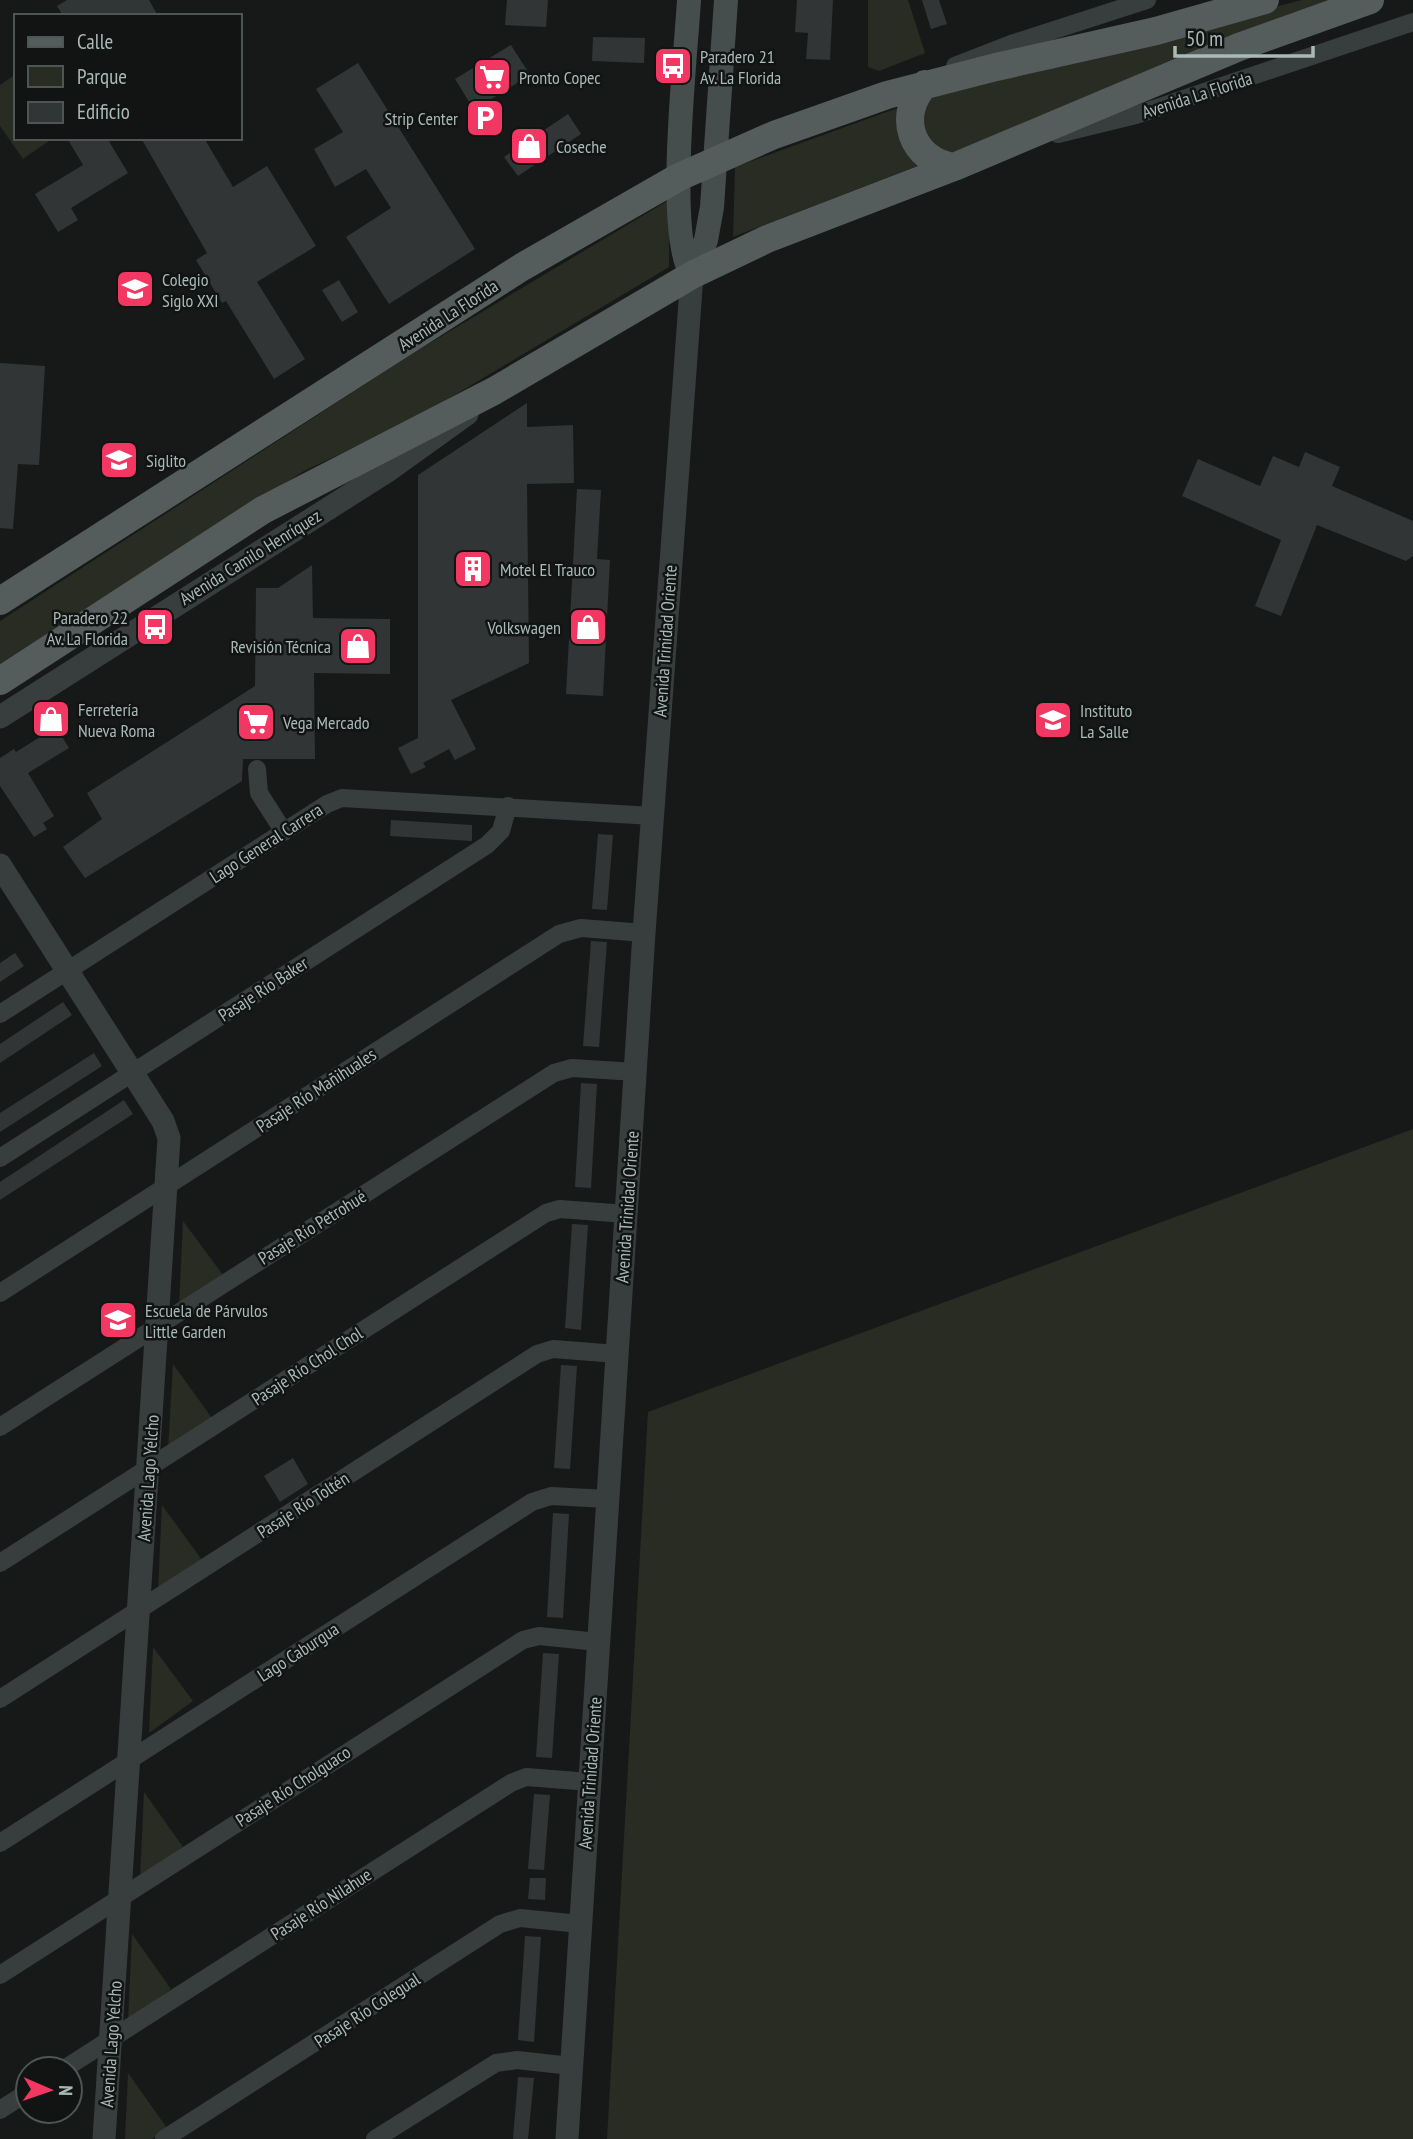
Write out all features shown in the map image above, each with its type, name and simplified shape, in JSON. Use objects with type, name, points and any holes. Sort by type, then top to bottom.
[{"type":"main road","name":"Avenida Trinidad Oriente","points":[[690,0],[679,177],[681,244],[692,275]]},
{"type":"main road","name":"Avenida Trinidad Oriente","points":[[692,275],[706,240],[717,159],[726,0]]},
{"type":"main road","name":"Avenida La Florida","points":[[0,601],[522,267],[679,177],[811,121],[925,84],[1156,31],[1265,0]]},
{"type":"main road","name":"Avenida La Florida","points":[[692,275],[825,215],[954,167],[1239,47],[1370,0]]},
{"type":"main road","points":[[925,84],[918,92],[909,113],[912,135],[924,154],[943,166],[954,167]]},
{"type":"main road","name":"Avenida Camilo Henríquez","points":[[0,681],[263,510],[494,391],[692,275]]},
{"type":"street","name":"Avenida La Florida","points":[[925,84],[951,68],[996,50],[1147,0]]},
{"type":"street","name":"Avenida La Florida","points":[[1017,141],[1136,115],[1413,22]]},
{"type":"street","name":"Avenida Trinidad Oriente","points":[[567,2139],[626,1214],[692,275]]},
{"type":"street","name":"Avenida Camilo Henríquez","points":[[0,717],[430,443],[494,391]]},
{"type":"street","points":[[257,769],[259,793],[284,832]]},
{"type":"street","name":"Lago General Carrera","points":[[0,1014],[327,804],[351,796],[653,816]]},
{"type":"street","name":"Pasaje Río Baker","points":[[0,1158],[488,845],[501,831],[509,806]]},
{"type":"street","name":"Avenida Lago Yelcho","points":[[1,869],[168,1133],[167,1186],[104,2139]]},
{"type":"street","name":"Pasaje Río Mañihuales","points":[[0,1293],[559,934],[581,928],[645,933]]},
{"type":"street","name":"Pasaje Río Petrohué","points":[[0,1427],[554,1073],[572,1068],[636,1072]]},
{"type":"street","name":"Pasaje Río Chol Chol","points":[[0,1563],[546,1213],[561,1209],[626,1214]]},
{"type":"street","name":"Pasaje Río Toltén","points":[[0,1699],[537,1354],[553,1349],[617,1354]]},
{"type":"street","name":"Lago Caburgua","points":[[0,1843],[532,1502],[551,1496],[608,1499]]},
{"type":"street","name":"Pasaje Río Cholguaco","points":[[0,1975],[523,1640],[539,1636],[598,1642]]},
{"type":"street","name":"Pasaje Río Nilahue","points":[[84,2056],[511,1783],[526,1777],[590,1782]]},
{"type":"street","name":"Pasaje Río Colegual","points":[[164,2139],[500,1924],[520,1919],[580,1924]]},
{"type":"street","points":[[375,2139],[496,2063],[509,2060],[571,2066]]},
{"type":"green space","points":[[868,0],[908,0],[925,53],[879,71],[868,67]]},
{"type":"green space","points":[[1302,0],[1349,0],[733,237],[735,167],[925,98]]},
{"type":"green space","points":[[14,75],[14,140],[50,140],[23,159],[0,126],[0,85]]},
{"type":"green space","points":[[669,200],[669,267],[413,420],[304,471],[0,669],[0,621],[415,352]]},
{"type":"green space","points":[[1413,1129],[1413,2139],[607,2139],[648,1412]]},
{"type":"green space","points":[[183,1221],[223,1275],[179,1307]]},
{"type":"green space","points":[[173,1364],[212,1418],[168,1450]]},
{"type":"green space","points":[[162,1505],[202,1560],[158,1591]]},
{"type":"green space","points":[[153,1647],[193,1701],[149,1733]]},
{"type":"green space","points":[[144,1792],[183,1847],[140,1879]]},
{"type":"green space","points":[[132,1934],[171,1989],[128,2021]]},
{"type":"green space","points":[[128,2073],[167,2128],[152,2139],[125,2139]]},
{"type":"building","points":[[67,0],[149,0],[157,14],[62,14],[57,6]]},
{"type":"building","points":[[507,0],[548,0],[546,27],[505,25]]},
{"type":"building","points":[[797,0],[833,0],[830,60],[806,59],[808,33],[795,32]]},
{"type":"building","points":[[922,0],[939,0],[947,24],[931,29]]},
{"type":"building","points":[[593,37],[645,38],[644,63],[592,61]]},
{"type":"building","name":"Pronto Copec","points":[[511,45],[530,75],[474,110],[455,79]]},
{"type":"building","points":[[358,63],[475,249],[389,304],[346,237],[391,208],[366,169],[335,187],[314,149],[343,132],[316,89]]},
{"type":"building","points":[[568,114],[581,134],[518,176],[504,157]]},
{"type":"building","points":[[68,140],[108,140],[128,173],[71,208],[78,220],[58,232],[35,194],[83,165]]},
{"type":"building","points":[[142,140],[205,140],[233,187],[267,166],[316,246],[257,282],[305,359],[274,379],[226,301],[222,303],[196,260],[207,253]]},
{"type":"building","points":[[339,280],[358,312],[342,322],[322,290]]},
{"type":"building","points":[[0,363],[45,366],[39,465],[18,464],[13,529],[0,528]]},
{"type":"building","name":"Motel El Trauco","points":[[527,403],[527,427],[573,425],[574,483],[527,484],[529,663],[451,700],[476,749],[455,760],[449,749],[423,763],[426,767],[411,774],[398,748],[418,738],[418,475]]},
{"type":"building","points":[[1305,452],[1340,467],[1332,486],[1413,521],[1413,556],[1406,561],[1317,525],[1281,616],[1255,606],[1281,540],[1182,496],[1198,459],[1260,486],[1273,456],[1299,467]]},
{"type":"building","name":"Volkswagen","points":[[577,489],[601,490],[597,559],[610,560],[603,696],[566,694]]},
{"type":"building","name":"Vega Mercado","points":[[312,565],[313,618],[390,619],[390,674],[314,673],[315,759],[243,759],[242,781],[85,878],[63,847],[102,819],[87,793],[255,686],[256,588],[278,588]]},
{"type":"building","points":[[56,727],[69,748],[28,773],[54,816],[43,823],[47,829],[34,837],[0,786],[0,758],[14,749],[16,752]]},
{"type":"building","points":[[391,820],[472,825],[472,841],[390,836]]},
{"type":"building","points":[[598,834],[613,835],[607,910],[592,909]]},
{"type":"building","points":[[591,941],[607,942],[599,1047],[583,1046]]},
{"type":"building","points":[[15,953],[24,966],[0,982],[0,963]]},
{"type":"building","points":[[63,1002],[72,1015],[0,1063],[0,1044]]},
{"type":"building","points":[[94,1053],[102,1066],[0,1132],[0,1113]]},
{"type":"building","points":[[581,1083],[597,1084],[591,1188],[575,1187]]},
{"type":"building","points":[[124,1100],[133,1114],[0,1200],[0,1182]]},
{"type":"building","points":[[572,1224],[588,1225],[581,1330],[565,1328]]},
{"type":"building","points":[[561,1365],[577,1366],[570,1469],[554,1468]]},
{"type":"building","points":[[293,1458],[308,1484],[280,1502],[264,1476]]},
{"type":"building","points":[[553,1513],[569,1514],[563,1618],[547,1617]]},
{"type":"building","points":[[543,1653],[559,1654],[552,1758],[536,1757]]},
{"type":"building","points":[[534,1794],[550,1795],[544,1870],[528,1869]]},
{"type":"building","points":[[530,1878],[546,1878],[545,1900],[528,1899]]},
{"type":"building","points":[[525,1936],[541,1937],[534,2042],[518,2040]]},
{"type":"building","points":[[518,2077],[534,2078],[528,2139],[513,2139]]},
{"type":"place","name":"Paradero 21 Av. La Florida","points":[[673,66]]},
{"type":"place","name":"Pronto Copec","points":[[492,77]]},
{"type":"place","name":"Strip Center","points":[[485,118]]},
{"type":"place","name":"Coseche","points":[[529,146]]},
{"type":"place","name":"Colegio Siglo XXI","points":[[135,289]]},
{"type":"place","name":"Siglito","points":[[119,460]]},
{"type":"place","name":"Motel El Trauco","points":[[473,569]]},
{"type":"place","name":"Paradero 22 Av. La Florida","points":[[155,627]]},
{"type":"place","name":"Volkswagen","points":[[588,627]]},
{"type":"place","name":"Revisión Técnica","points":[[358,646]]},
{"type":"place","name":"Ferretería Nueva Roma","points":[[51,719]]},
{"type":"place","name":"Instituto La Salle","points":[[1053,720]]},
{"type":"place","name":"Vega Mercado","points":[[256,722]]},
{"type":"place","name":"Escuela de Párvulos Little Garden","points":[[118,1320]]}]
